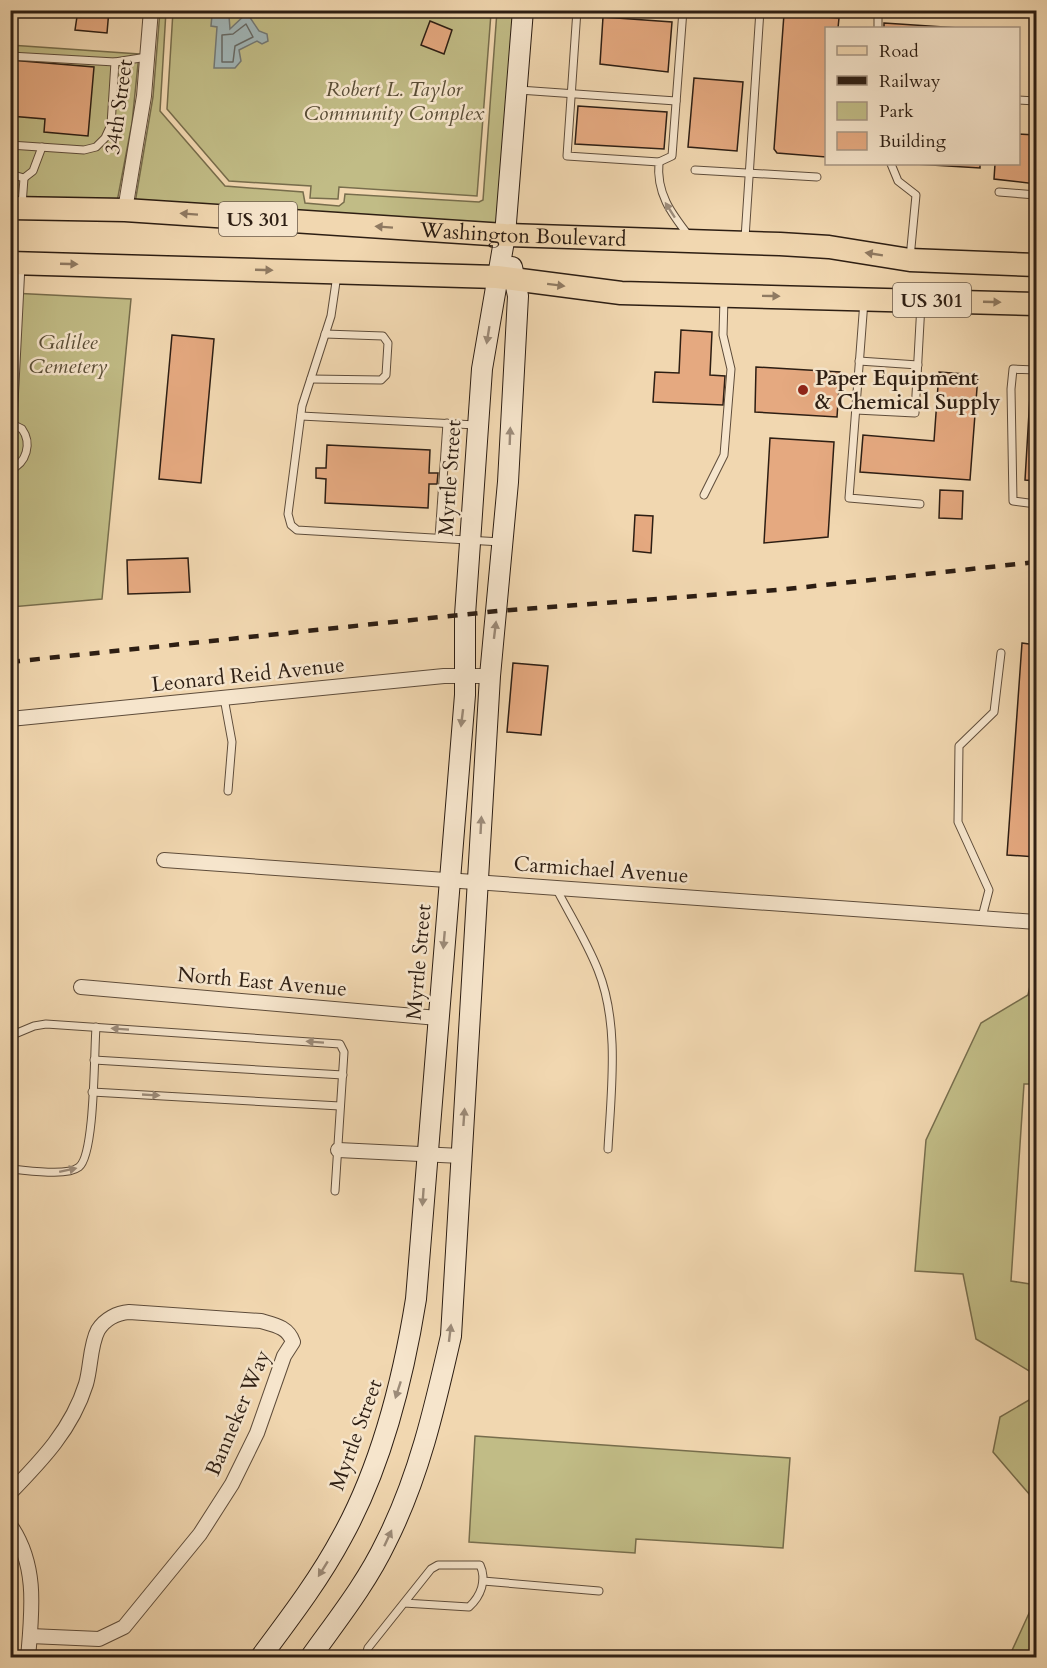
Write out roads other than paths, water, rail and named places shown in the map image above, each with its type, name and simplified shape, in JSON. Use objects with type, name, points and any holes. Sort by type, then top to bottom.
[{"type":"main road","name":"Washington Boulevard","points":[[16,208],[125,210],[505,235],[692,240],[829,247],[910,260],[1036,265]]},
{"type":"main road","name":"US 301","points":[[16,263],[506,278],[621,292],[1036,304]]},
{"type":"street","name":"34th Street","points":[[125,210],[142,115],[151,10]]},
{"type":"street","name":"Myrtle Street","points":[[260,1658],[303,1601],[343,1537],[371,1473],[402,1376],[417,1299],[426,1154],[465,678],[470,539],[482,369],[506,278],[505,235],[523,10]]},
{"type":"street","name":"Myrtle Street","points":[[310,1658],[356,1594],[387,1542],[416,1472],[437,1400],[451,1336],[490,676],[503,542],[518,296],[506,278]]},
{"type":"street","name":"Leonard Reid Avenue","points":[[10,719],[444,676],[465,678],[490,676]]},
{"type":"street","name":"Carmichael Avenue","points":[[164,860],[1036,922]]},
{"type":"street","name":"North East Avenue","points":[[81,987],[438,1018]]},
{"type":"street","points":[[338,1150],[461,1156]]},
{"type":"street","name":"Banneker Way","points":[[10,1493],[45,1457],[68,1425],[85,1386],[99,1330],[115,1315],[129,1312],[261,1321],[278,1326],[291,1336],[293,1342],[284,1356],[257,1433],[232,1484],[201,1534],[124,1627],[99,1639],[30,1636]]},
{"type":"street","points":[[10,1525],[24,1551],[31,1579],[28,1658]]},
{"type":"lane","points":[[577,10],[569,94],[567,156],[659,162],[672,156],[683,10]]},
{"type":"lane","points":[[745,243],[760,10]]},
{"type":"lane","points":[[878,12],[878,27]]},
{"type":"lane","points":[[10,56],[115,62],[147,57]]},
{"type":"lane","points":[[10,145],[84,150],[96,147],[105,138],[111,125],[115,62]]},
{"type":"lane","points":[[517,90],[676,101]]},
{"type":"lane","points":[[1020,100],[1036,101]]},
{"type":"lane","points":[[16,208],[24,178],[33,171],[42,147]]},
{"type":"lane","points":[[659,162],[661,194],[669,210],[692,240]]},
{"type":"lane","points":[[891,165],[898,181],[916,195],[910,260]]},
{"type":"lane","points":[[694,170],[817,177]]},
{"type":"lane","points":[[10,174],[24,178]]},
{"type":"lane","points":[[999,192],[1036,195]]},
{"type":"lane","points":[[10,471],[24,458],[28,444],[25,432],[12,423],[16,263]]},
{"type":"lane","points":[[338,273],[331,316],[301,416],[288,514],[291,525],[297,530],[503,542]]},
{"type":"lane","points":[[704,495],[724,455],[731,369],[723,334],[724,296]]},
{"type":"lane","points":[[864,299],[849,498],[921,504]]},
{"type":"lane","points":[[856,410],[915,413],[922,300]]},
{"type":"lane","points":[[311,379],[381,380],[386,375],[388,343],[383,336],[326,333]]},
{"type":"lane","points":[[860,361],[918,365]]},
{"type":"lane","points":[[1036,369],[1013,369],[1011,389],[1012,501],[1036,504]]},
{"type":"lane","points":[[301,416],[478,425]]},
{"type":"lane","points":[[439,538],[447,423]]},
{"type":"lane","points":[[982,917],[989,890],[958,822],[959,746],[994,712],[1001,653]]},
{"type":"lane","points":[[224,698],[232,742],[228,791]]},
{"type":"lane","points":[[556,888],[598,971],[609,1015],[612,1077],[608,1149]]},
{"type":"lane","points":[[10,1036],[40,1024],[340,1044],[344,1052],[335,1191]]},
{"type":"lane","points":[[10,1169],[64,1172],[79,1167],[88,1154],[96,1028]]},
{"type":"lane","points":[[94,1060],[343,1075]]},
{"type":"lane","points":[[92,1092],[340,1106]]},
{"type":"lane","points":[[365,1658],[368,1648],[431,1569],[438,1565],[480,1565],[484,1573],[477,1599],[469,1607],[404,1603]]},
{"type":"lane","points":[[483,1581],[599,1591]]},
{"type":"water","points":[[247,13],[259,31],[267,34],[268,41],[262,44],[257,41],[239,50],[241,61],[235,68],[214,68],[217,27],[211,26],[212,15],[229,16],[230,29]]},
{"type":"railway","points":[[10,662],[498,611],[778,590],[1036,562]]},
{"type":"place","name":"Paper Equipment & Chemical Supply","points":[[803,390]]},
{"type":"park label","name":"Robert L. Taylor Community Complex","points":[[394,101]]},
{"type":"park label","name":"Galilee Cemetery","points":[[68,354]]}]
